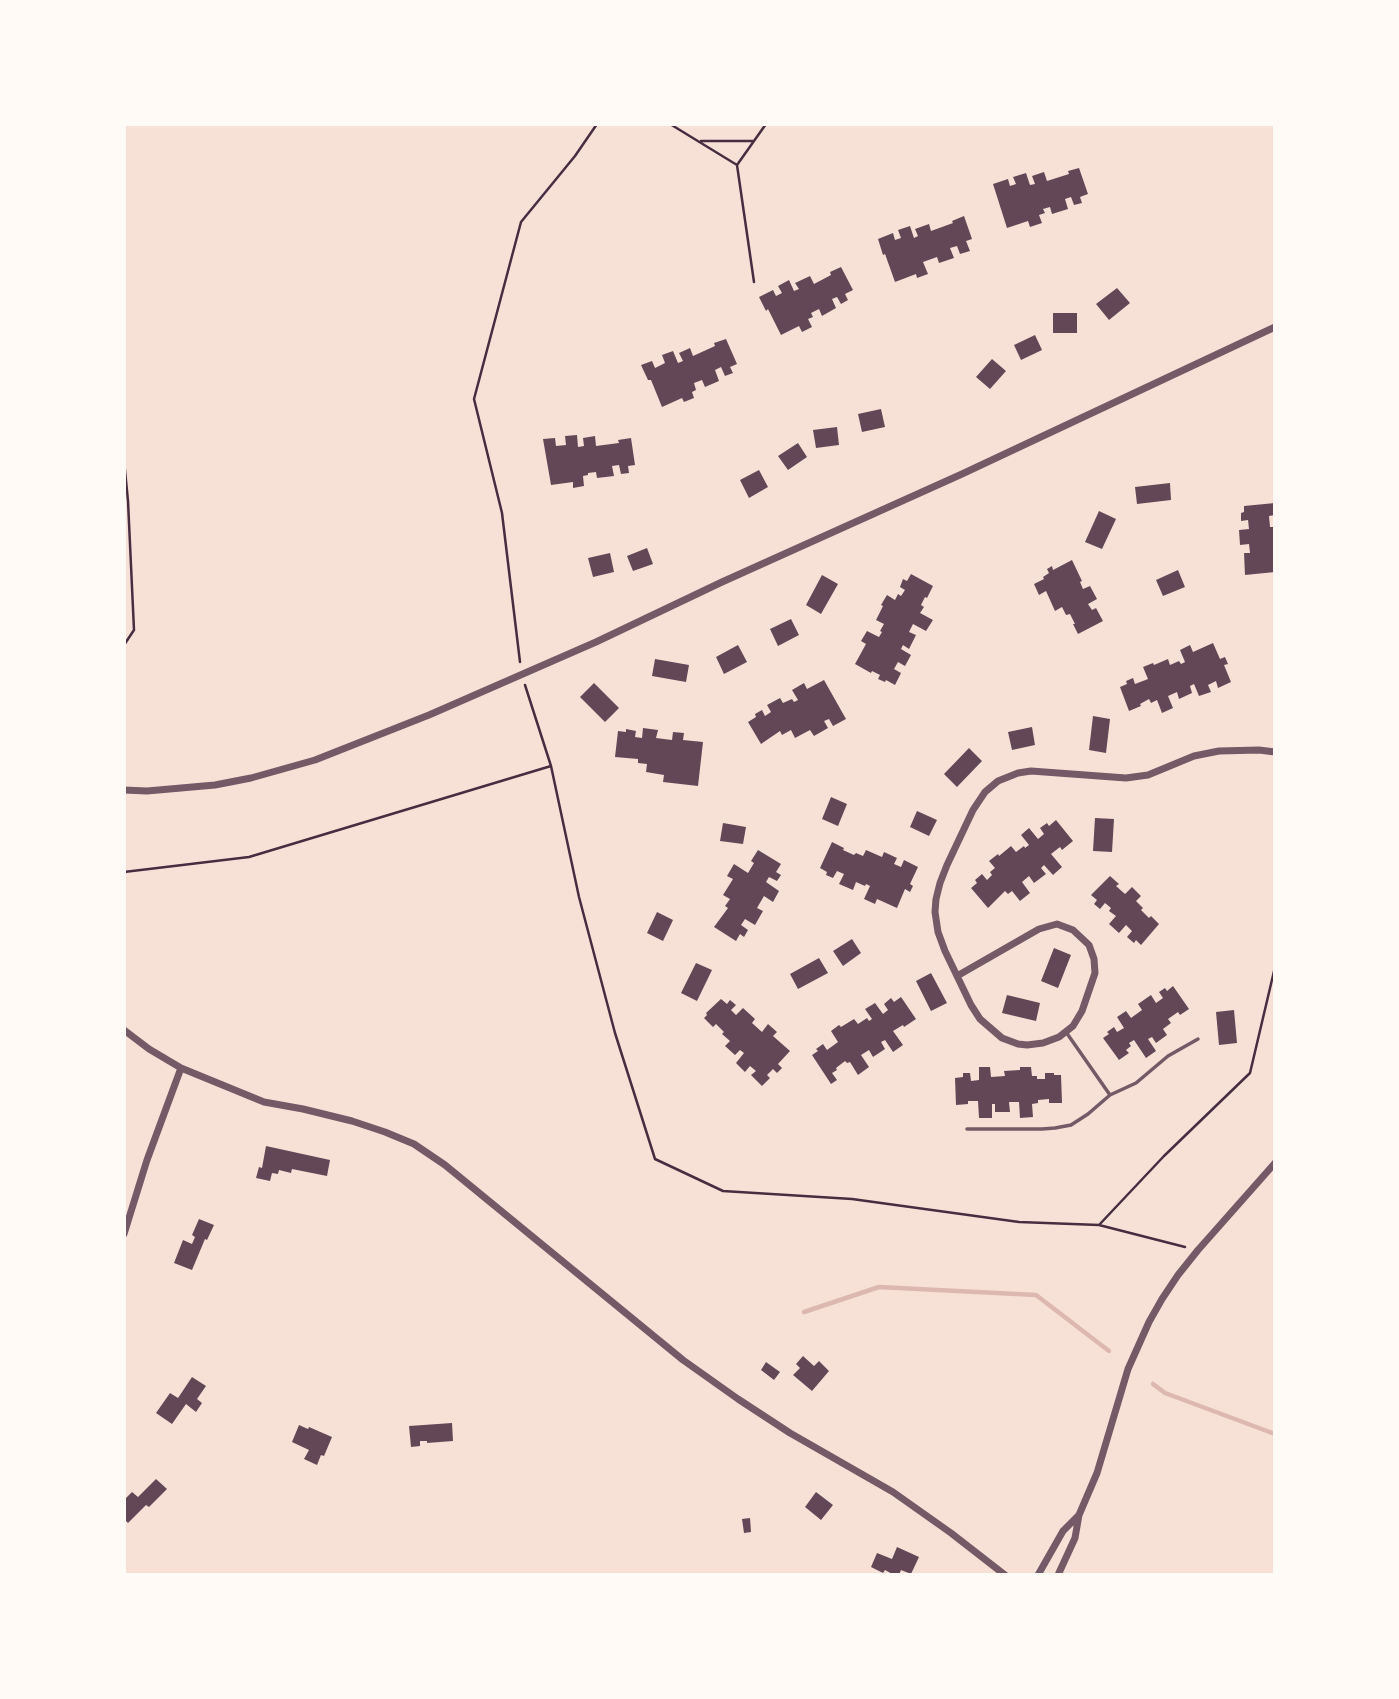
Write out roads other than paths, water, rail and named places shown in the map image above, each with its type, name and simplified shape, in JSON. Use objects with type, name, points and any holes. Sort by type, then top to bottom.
[{"type":"street","points":[[124,790],[215,785],[251,778],[315,760],[429,715],[861,521],[1275,327]]},
{"type":"street","points":[[957,976],[1039,929],[1057,924],[1078,934],[1088,945],[1095,966],[1093,980],[1082,1011],[1066,1032],[1052,1041],[1035,1045],[1018,1044],[1002,1038],[980,1019],[957,976],[944,951],[936,922],[936,899],[940,883],[973,810],[985,792],[998,781],[1031,771],[1126,778],[1149,775],[1194,756],[1219,751],[1275,752]]},
{"type":"street","points":[[124,1030],[181,1068],[264,1102],[352,1121],[414,1144],[445,1165],[694,1368],[790,1433],[892,1492],[1005,1575]]},
{"type":"street","points":[[124,1234],[147,1160],[181,1068]]},
{"type":"street","points":[[1058,1575],[1075,1538],[1079,1515],[1097,1473],[1134,1354],[1162,1298],[1198,1250],[1275,1163]]},
{"type":"street","points":[[1038,1575],[1063,1531],[1079,1515]]},
{"type":"lane","points":[[1066,1032],[1110,1095]]},
{"type":"lane","points":[[967,1129],[1042,1129],[1071,1125],[1110,1095],[1136,1083],[1168,1056],[1198,1039]]},
{"type":"waterway","points":[[804,1312],[879,1287],[1036,1295],[1109,1351]]},
{"type":"waterway","points":[[1153,1384],[1165,1393],[1275,1434]]}]
